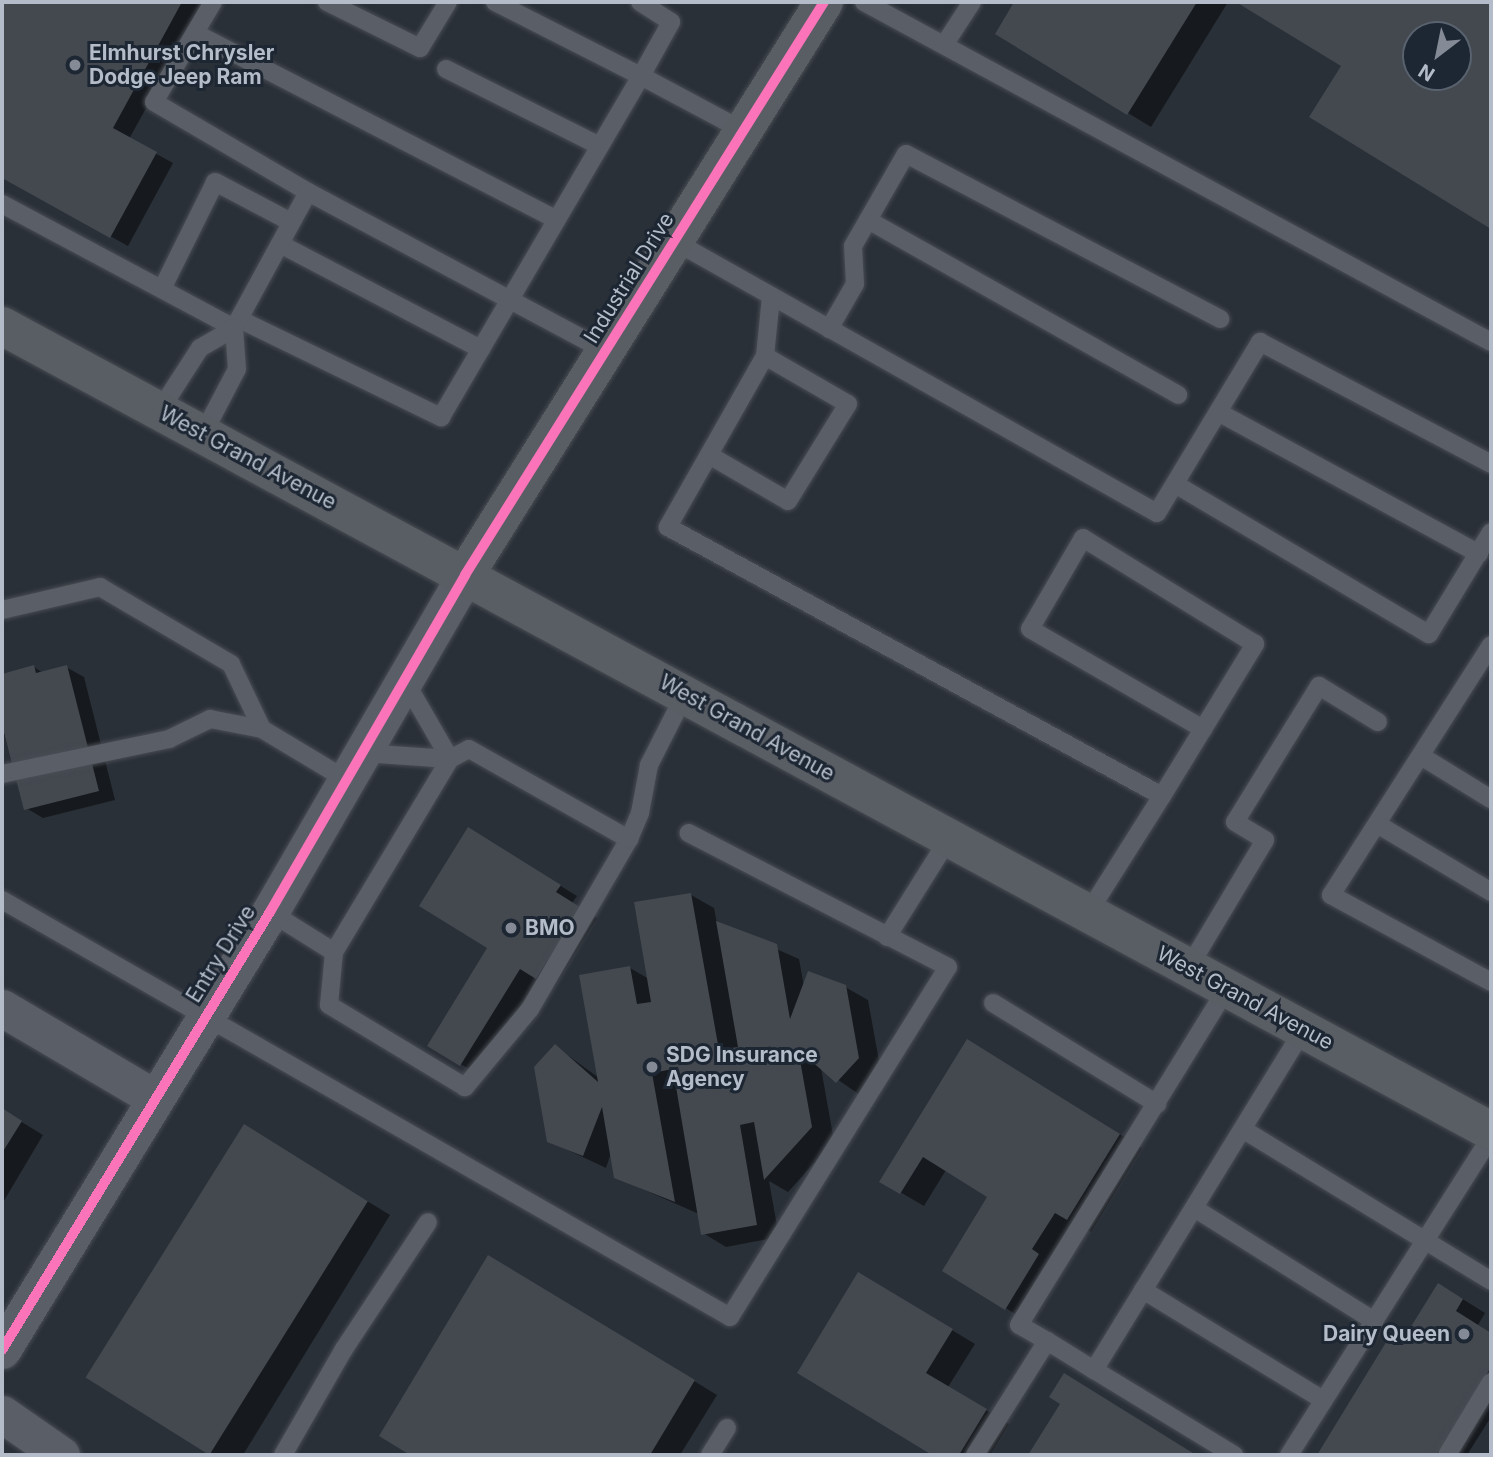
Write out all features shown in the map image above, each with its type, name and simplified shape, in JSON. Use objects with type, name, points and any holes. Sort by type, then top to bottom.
[{"type":"main road","name":"Industrial Drive","points":[[466,575],[824,2]]},
{"type":"main road","name":"West Grand Avenue","points":[[2,326],[1491,1131]]},
{"type":"street","name":"Entry Drive","points":[[2,1349],[270,912],[466,575]]},
{"type":"street","points":[[2,1008],[155,1098]]},
{"type":"street","points":[[2,1414],[61,1455]]},
{"type":"lane","points":[[213,2],[154,103],[308,192],[606,351]]},
{"type":"lane","points":[[327,2],[420,48],[448,2]]},
{"type":"lane","points":[[495,2],[744,131]]},
{"type":"lane","points":[[2,204],[162,289],[441,417],[671,22],[640,2]]},
{"type":"lane","points":[[864,2],[1491,342]]},
{"type":"lane","points":[[944,46],[972,2]]},
{"type":"lane","points":[[195,33],[557,220]]},
{"type":"lane","points":[[446,69],[600,146]]},
{"type":"lane","points":[[829,329],[855,284],[853,246],[906,154],[1220,319]]},
{"type":"lane","points":[[162,289],[215,182],[292,222]]},
{"type":"lane","points":[[160,410],[200,348],[236,323],[308,192]]},
{"type":"lane","points":[[868,220],[1178,395]]},
{"type":"lane","points":[[674,242],[1157,513],[1261,342],[1491,464]]},
{"type":"lane","points":[[280,244],[481,349]]},
{"type":"lane","points":[[771,297],[765,356],[668,527],[1162,796]]},
{"type":"lane","points":[[203,434],[237,369],[236,323]]},
{"type":"lane","points":[[709,455],[788,501],[848,404],[765,356]]},
{"type":"lane","points":[[1218,412],[1479,554]]},
{"type":"lane","points":[[1175,484],[1429,634],[1491,532]]},
{"type":"lane","points":[[1088,913],[1162,796],[1203,729],[1255,643],[1083,538],[1030,629],[1203,729]]},
{"type":"lane","points":[[2,610],[100,587],[231,664],[262,729]]},
{"type":"lane","points":[[1491,645],[1331,895],[1491,982]]},
{"type":"lane","points":[[405,681],[450,759]]},
{"type":"lane","points":[[1188,967],[1265,840],[1235,822],[1320,686],[1378,722]]},
{"type":"lane","points":[[450,759],[334,952],[329,1005],[465,1087],[530,1009],[629,839],[640,813],[649,765],[685,694]]},
{"type":"lane","points":[[2,774],[169,739],[210,719],[262,729],[355,766],[450,759],[469,749],[629,839]]},
{"type":"lane","points":[[1421,756],[1491,799]]},
{"type":"lane","points":[[1377,824],[1491,892]]},
{"type":"lane","points":[[2,900],[730,1317],[948,967],[688,833]]},
{"type":"lane","points":[[887,937],[949,838]]},
{"type":"lane","points":[[270,912],[334,952]]},
{"type":"lane","points":[[1227,988],[1019,1325],[1234,1455]]},
{"type":"lane","points":[[993,1003],[1157,1104]]},
{"type":"lane","points":[[1094,1370],[1304,1029]]},
{"type":"lane","points":[[1244,1130],[1491,1281]]},
{"type":"lane","points":[[1289,1455],[1491,1138]]},
{"type":"lane","points":[[1195,1208],[1374,1321]]},
{"type":"lane","points":[[283,1455],[344,1349],[428,1222]]},
{"type":"lane","points":[[1143,1290],[1323,1400]]},
{"type":"lane","points":[[975,1455],[1047,1341]]},
{"type":"lane","points":[[1447,1455],[1491,1382]]},
{"type":"lane","points":[[710,1455],[727,1428]]},
{"type":"building","name":"Elmhurst Chrysler Dodge Jeep Ram","points":[[2,2],[182,2],[113,128],[157,152],[110,238],[2,178]]},
{"type":"building","points":[[1014,2],[1197,2],[1127,115],[995,34]]},
{"type":"building","points":[[1236,2],[1491,2],[1491,229],[1309,117],[1341,66]]},
{"type":"building","points":[[34,665],[36,673],[67,665],[99,791],[24,810],[2,725],[2,674]]},
{"type":"building","name":"BMO","points":[[468,827],[561,885],[556,892],[580,907],[536,979],[520,969],[460,1066],[427,1046],[487,948],[419,906]]},
{"type":"building","points":[[691,893],[719,1050],[738,1047],[716,921],[777,944],[790,1019],[808,971],[846,985],[859,1058],[836,1083],[798,1049],[812,1127],[764,1180],[754,1122],[740,1125],[757,1225],[701,1235],[673,1069],[652,1073],[675,1202],[614,1178],[602,1107],[583,1156],[547,1142],[534,1067],[555,1044],[598,1082],[579,975],[630,966],[637,1004],[651,1002],[634,902]]},
{"type":"building","points":[[967,1039],[1120,1134],[1067,1220],[1055,1213],[1032,1249],[1039,1254],[1005,1310],[942,1271],[987,1197],[923,1157],[900,1194],[879,1182]]},
{"type":"building","points":[[2,1108],[22,1121],[2,1153]]},
{"type":"building","points":[[244,1124],[368,1201],[209,1455],[86,1378]]},
{"type":"building","points":[[488,1255],[695,1380],[650,1455],[410,1455],[379,1436]]},
{"type":"building","points":[[858,1272],[953,1329],[926,1373],[987,1409],[959,1455],[932,1455],[797,1373]]},
{"type":"building","points":[[1438,1283],[1463,1299],[1456,1311],[1491,1333],[1491,1367],[1436,1455],[1317,1455],[1396,1326],[1407,1333]]},
{"type":"building","points":[[1064,1373],[1196,1455],[1028,1455],[1060,1404],[1049,1397]]},
{"type":"cycle path","points":[[2,1350],[270,912],[465,575],[824,2]]},
{"type":"place","name":"Elmhurst Chrysler Dodge Jeep Ram","points":[[75,65]]},
{"type":"place","name":"BMO","points":[[511,928]]},
{"type":"place","name":"SDG Insurance Agency","points":[[652,1067]]},
{"type":"place","name":"Dairy Queen","points":[[1464,1334]]}]
